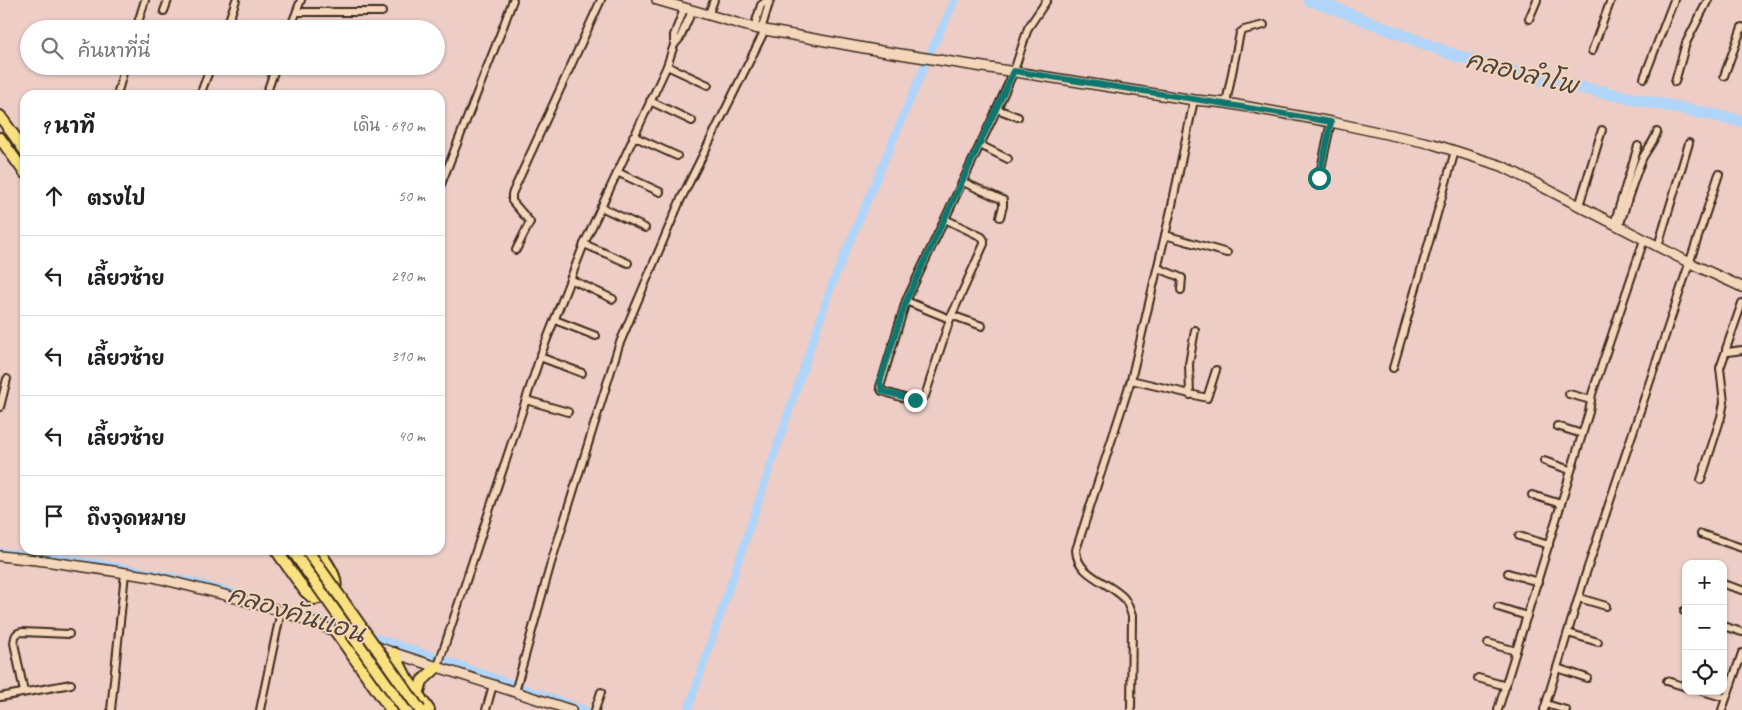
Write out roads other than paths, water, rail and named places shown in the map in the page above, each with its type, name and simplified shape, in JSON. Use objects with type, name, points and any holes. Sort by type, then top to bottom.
[{"type":"main road","points":[[0,116],[20,144]]},
{"type":"main road","points":[[0,138],[20,166]]},
{"type":"main road","points":[[280,555],[305,591],[314,600],[325,598],[333,593],[336,584],[334,572],[322,555]]},
{"type":"main road","points":[[296,555],[405,710]]},
{"type":"main road","points":[[311,555],[420,710]]},
{"type":"main road","points":[[336,632],[388,706]]},
{"type":"main road","points":[[394,653],[406,678],[429,710]]},
{"type":"main road","points":[[418,695],[422,681],[439,663]]},
{"type":"main road","points":[[388,706],[380,688],[382,675],[390,670],[406,678]]},
{"type":"street","points":[[139,20],[145,0]]},
{"type":"street","points":[[164,11],[168,0]]},
{"type":"street","points":[[229,20],[236,0]]},
{"type":"street","points":[[294,20],[301,0]]},
{"type":"street","points":[[445,174],[513,0]]},
{"type":"street","points":[[516,250],[530,222],[512,201],[512,194],[601,0]]},
{"type":"street","points":[[657,0],[760,30],[881,51],[1194,100],[1226,103],[1331,122],[1433,144],[1502,166],[1644,240],[1742,287]]},
{"type":"street","points":[[708,16],[714,0]]},
{"type":"street","points":[[515,691],[551,563],[620,345],[680,201],[760,30],[761,5],[769,0]]},
{"type":"street","points":[[945,219],[984,240],[984,244],[950,317],[925,396],[920,400],[915,400],[882,391],[880,382],[906,301],[1014,71],[1028,28],[1047,0]]},
{"type":"street","points":[[1529,19],[1537,0]]},
{"type":"street","points":[[1592,51],[1611,0]]},
{"type":"street","points":[[1644,78],[1674,0]]},
{"type":"street","points":[[1675,82],[1686,43],[1708,0]]},
{"type":"street","points":[[439,663],[540,357],[554,320],[584,244],[667,66],[674,45],[674,35],[688,10]]},
{"type":"street","points":[[297,12],[382,12]]},
{"type":"street","points":[[1226,103],[1240,33],[1244,30],[1264,25]]},
{"type":"street","points":[[1724,76],[1742,27]]},
{"type":"street","points":[[667,66],[708,86]]},
{"type":"street","points":[[118,90],[123,75]]},
{"type":"street","points":[[202,90],[208,75]]},
{"type":"street","points":[[268,90],[273,75]]},
{"type":"street","points":[[1131,710],[1132,616],[1130,608],[1125,598],[1082,567],[1076,559],[1076,550],[1132,380],[1194,100]]},
{"type":"street","points":[[650,101],[692,121]]},
{"type":"street","points":[[997,108],[1018,117]]},
{"type":"street","points":[[1319,178],[1331,122]]},
{"type":"street","points":[[1579,206],[1602,130]]},
{"type":"street","points":[[1616,225],[1642,159],[1650,145],[1654,142],[1657,132]]},
{"type":"street","points":[[633,136],[677,156]]},
{"type":"street","points":[[1658,246],[1689,143]]},
{"type":"street","points":[[980,145],[1008,159]]},
{"type":"street","points":[[1616,225],[1638,146]]},
{"type":"street","points":[[1393,368],[1455,151]]},
{"type":"street","points":[[617,172],[660,192]]},
{"type":"street","points":[[1566,710],[1545,707],[1579,598],[1719,174]]},
{"type":"street","points":[[963,182],[1003,200],[1004,206],[1000,217]]},
{"type":"street","points":[[601,207],[645,228]]},
{"type":"street","points":[[1165,236],[1227,253]]},
{"type":"street","points":[[1498,710],[1589,412],[1591,400],[1644,240]]},
{"type":"street","points":[[584,244],[628,263]]},
{"type":"street","points":[[1158,268],[1182,278],[1181,290]]},
{"type":"street","points":[[570,279],[613,299]]},
{"type":"street","points":[[906,301],[982,326]]},
{"type":"street","points":[[1701,480],[1723,410],[1724,402],[1720,368],[1742,303]]},
{"type":"street","points":[[554,320],[596,336]]},
{"type":"street","points":[[1190,395],[1189,364],[1195,330]]},
{"type":"street","points":[[1726,351],[1742,350]]},
{"type":"street","points":[[540,357],[582,373]]},
{"type":"street","points":[[1132,380],[1207,398],[1216,370]]},
{"type":"street","points":[[0,407],[7,379]]},
{"type":"street","points":[[1569,394],[1591,400]]},
{"type":"street","points":[[526,400],[568,412]]},
{"type":"street","points":[[1557,426],[1582,434]]},
{"type":"street","points":[[1544,462],[1570,470]]},
{"type":"street","points":[[1532,495],[1561,504]]},
{"type":"street","points":[[1700,534],[1742,548]]},
{"type":"street","points":[[1518,536],[1549,545]]},
{"type":"street","points":[[0,556],[45,560],[153,577],[225,594],[281,611],[394,653],[439,663],[493,685],[571,710]]},
{"type":"street","points":[[1508,572],[1538,582]]},
{"type":"street","points":[[111,710],[125,573]]},
{"type":"street","points":[[1727,585],[1742,590]]},
{"type":"street","points":[[1579,598],[1606,606]]},
{"type":"street","points":[[1498,607],[1527,616]]},
{"type":"street","points":[[260,710],[281,611]]},
{"type":"street","points":[[1727,627],[1742,632]]},
{"type":"street","points":[[24,692],[14,636],[22,632],[69,634]]},
{"type":"street","points":[[1568,633],[1598,642]]},
{"type":"street","points":[[1488,643],[1516,651]]},
{"type":"street","points":[[1722,710],[1742,653]]},
{"type":"street","points":[[1557,668],[1587,678]]},
{"type":"street","points":[[1478,678],[1506,686]]},
{"type":"street","points":[[1667,681],[1682,686]]},
{"type":"street","points":[[0,697],[71,684]]},
{"type":"street","points":[[486,710],[493,685]]},
{"type":"street","points":[[1716,695],[1726,698]]},
{"type":"street","points":[[595,710],[600,696]]},
{"type":"waterway","points":[[688,710],[832,284],[930,53],[955,0]]},
{"type":"waterway","name":"คลองลำโพ","points":[[1309,0],[1451,54],[1539,79],[1742,121]]},
{"type":"waterway","name":"คลองคันแอน","points":[[0,552],[20,554]]},
{"type":"waterway","name":"คลองคันแอน","points":[[27,555],[127,568],[189,581],[251,598]]},
{"type":"waterway","name":"คลองคันแอน","points":[[286,609],[433,656],[585,710]]}]
